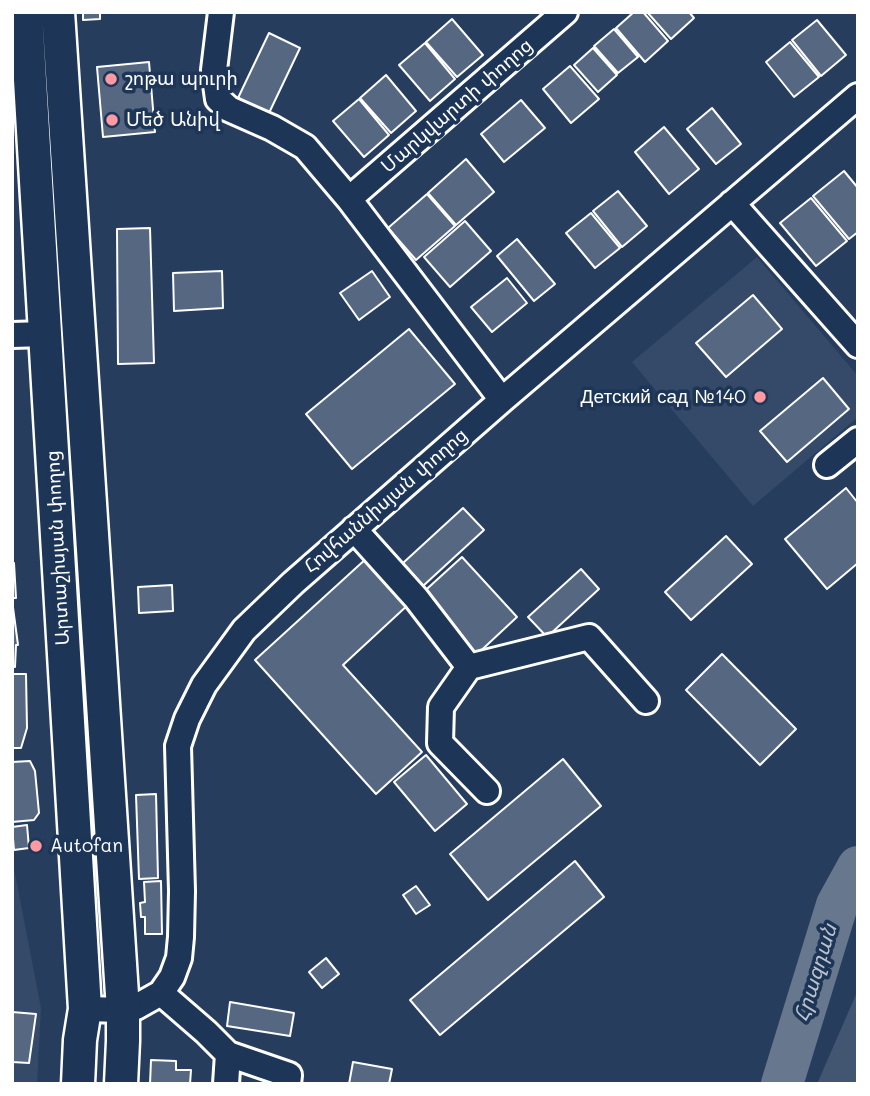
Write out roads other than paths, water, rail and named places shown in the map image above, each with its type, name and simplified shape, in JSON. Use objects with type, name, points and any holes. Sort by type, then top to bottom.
[{"type":"main road","name":"Արտաշիսյան փողոց","points":[[26,12],[22,130],[36,185],[85,1010],[80,1040],[78,1084]]},
{"type":"main road","name":"Արտաշիսյան փողոց","points":[[58,12],[123,1010],[121,1084]]},
{"type":"main road","points":[[36,185],[69,182]]},
{"type":"main road","points":[[57,536],[92,532]]},
{"type":"street","points":[[221,12],[215,70],[218,99],[229,109],[272,128],[305,147],[349,199],[502,400]]},
{"type":"street","name":"Մարկվարտի փողոց","points":[[349,199],[565,12]]},
{"type":"street","name":"Հովհաննիսյան փողոց","points":[[160,993],[172,977],[179,958],[182,891],[178,746],[187,719],[204,685],[244,630],[293,583],[502,400],[858,96]]},
{"type":"street","points":[[732,203],[858,345]]},
{"type":"street","points":[[12,335],[45,334]]},
{"type":"street","points":[[827,465],[858,440]]},
{"type":"street","points":[[354,529],[416,598],[469,667]]},
{"type":"street","points":[[487,791],[440,743],[441,707],[469,667],[589,636],[646,701]]},
{"type":"street","points":[[85,1010],[123,1010],[136,1007],[160,993],[206,1031],[228,1054],[289,1075],[288,1084]]},
{"type":"street","points":[[226,1084],[228,1054]]},
{"type":"waterway","name":"Հրազդան","points":[[782,1084],[837,905],[858,867]]},
{"type":"place","name":"շոթա պուրի","points":[[111,79]]},
{"type":"place","name":"Մեծ Անիվ","points":[[112,120]]},
{"type":"place","name":"Детский сад №140","points":[[760,397]]},
{"type":"place","name":"Autofan","points":[[36,846]]}]
